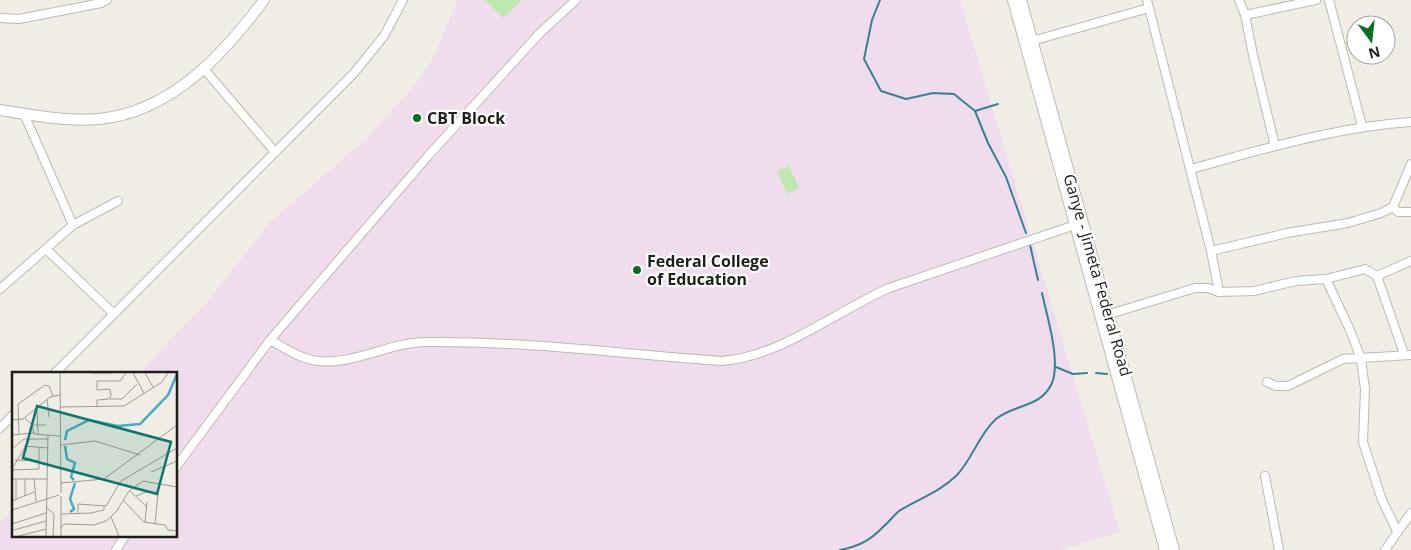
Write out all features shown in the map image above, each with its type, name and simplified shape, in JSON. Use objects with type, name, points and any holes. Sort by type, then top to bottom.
[{"type":"main road","points":[[0,110],[85,119],[119,115],[159,101],[204,69],[264,0]]},
{"type":"main road","name":"Ganye - Jimeta Federal Road","points":[[1013,0],[1075,225],[1104,316]]},
{"type":"main road","name":"Ganye - Jimeta Federal Road","points":[[1021,0],[1104,316],[1165,533],[1174,550]]},
{"type":"main road","name":"Ganye - Jimeta Federal Road","points":[[1165,533],[1165,550]]},
{"type":"street","points":[[0,18],[20,19],[101,3],[107,0]]},
{"type":"street","points":[[56,372],[354,73],[384,36],[402,0]]},
{"type":"street","points":[[178,464],[270,340],[428,156],[540,32],[576,0]]},
{"type":"street","points":[[1239,0],[1246,14],[1252,55],[1275,146]]},
{"type":"street","points":[[1246,14],[1316,0]]},
{"type":"street","points":[[1329,0],[1362,126]]},
{"type":"street","points":[[1032,41],[1148,4],[1191,169],[1219,292]]},
{"type":"street","points":[[204,69],[275,152]]},
{"type":"street","points":[[24,114],[73,225]]},
{"type":"street","points":[[1191,169],[1275,146],[1362,126],[1411,122]]},
{"type":"street","points":[[1211,251],[1287,233],[1369,217],[1393,207],[1411,164]]},
{"type":"street","points":[[0,289],[73,225],[118,201]]},
{"type":"street","points":[[1393,207],[1398,212],[1411,212]]},
{"type":"street","points":[[270,340],[303,358],[319,361],[345,358],[423,342],[479,344],[722,361],[743,359],[790,340],[861,300],[889,288],[1075,225]]},
{"type":"street","points":[[46,249],[114,314]]},
{"type":"street","points":[[1376,276],[1411,260]]},
{"type":"street","points":[[1104,316],[1195,288],[1208,288],[1219,292],[1254,291],[1296,281],[1326,279],[1365,269],[1376,276],[1407,355],[1343,359],[1288,386],[1276,386],[1267,382]]},
{"type":"street","points":[[1326,279],[1350,330],[1361,359],[1365,389],[1363,442],[1382,500],[1397,531]]},
{"type":"street","points":[[0,428],[12,416]]},
{"type":"street","points":[[1265,476],[1279,550]]},
{"type":"street","points":[[1385,550],[1411,513]]},
{"type":"street","points":[[116,550],[124,538]]},
{"type":"shaded area","name":"Federal College of Education","points":[[458,0],[960,0],[1120,532],[1059,550],[0,550],[0,521],[12,510],[12,538],[178,538],[178,372],[140,372],[207,302],[270,222],[365,140],[416,84],[433,58]]},
{"type":"green space","points":[[485,0],[520,0],[521,1],[503,18]]},
{"type":"green space","points":[[789,166],[799,188],[787,194],[777,171]]},
{"type":"waterway","points":[[880,0],[872,20],[864,59],[881,91],[906,99],[933,93],[954,94],[975,111],[988,143],[1006,177],[1026,233]]},
{"type":"waterway","points":[[975,111],[998,104]]},
{"type":"waterway","points":[[1030,245],[1038,280]]},
{"type":"waterway","points":[[840,550],[854,547],[870,538],[899,511],[936,491],[950,481],[963,468],[985,432],[996,419],[1003,414],[1034,401],[1047,391],[1052,383],[1055,363],[1052,338],[1042,293]]},
{"type":"waterway","points":[[1056,367],[1073,374],[1087,373]]},
{"type":"waterway","points":[[1096,373],[1107,374]]},
{"type":"place","name":"CBT Block","points":[[417,118]]},
{"type":"place","name":"Federal College of Education","points":[[637,270]]}]
